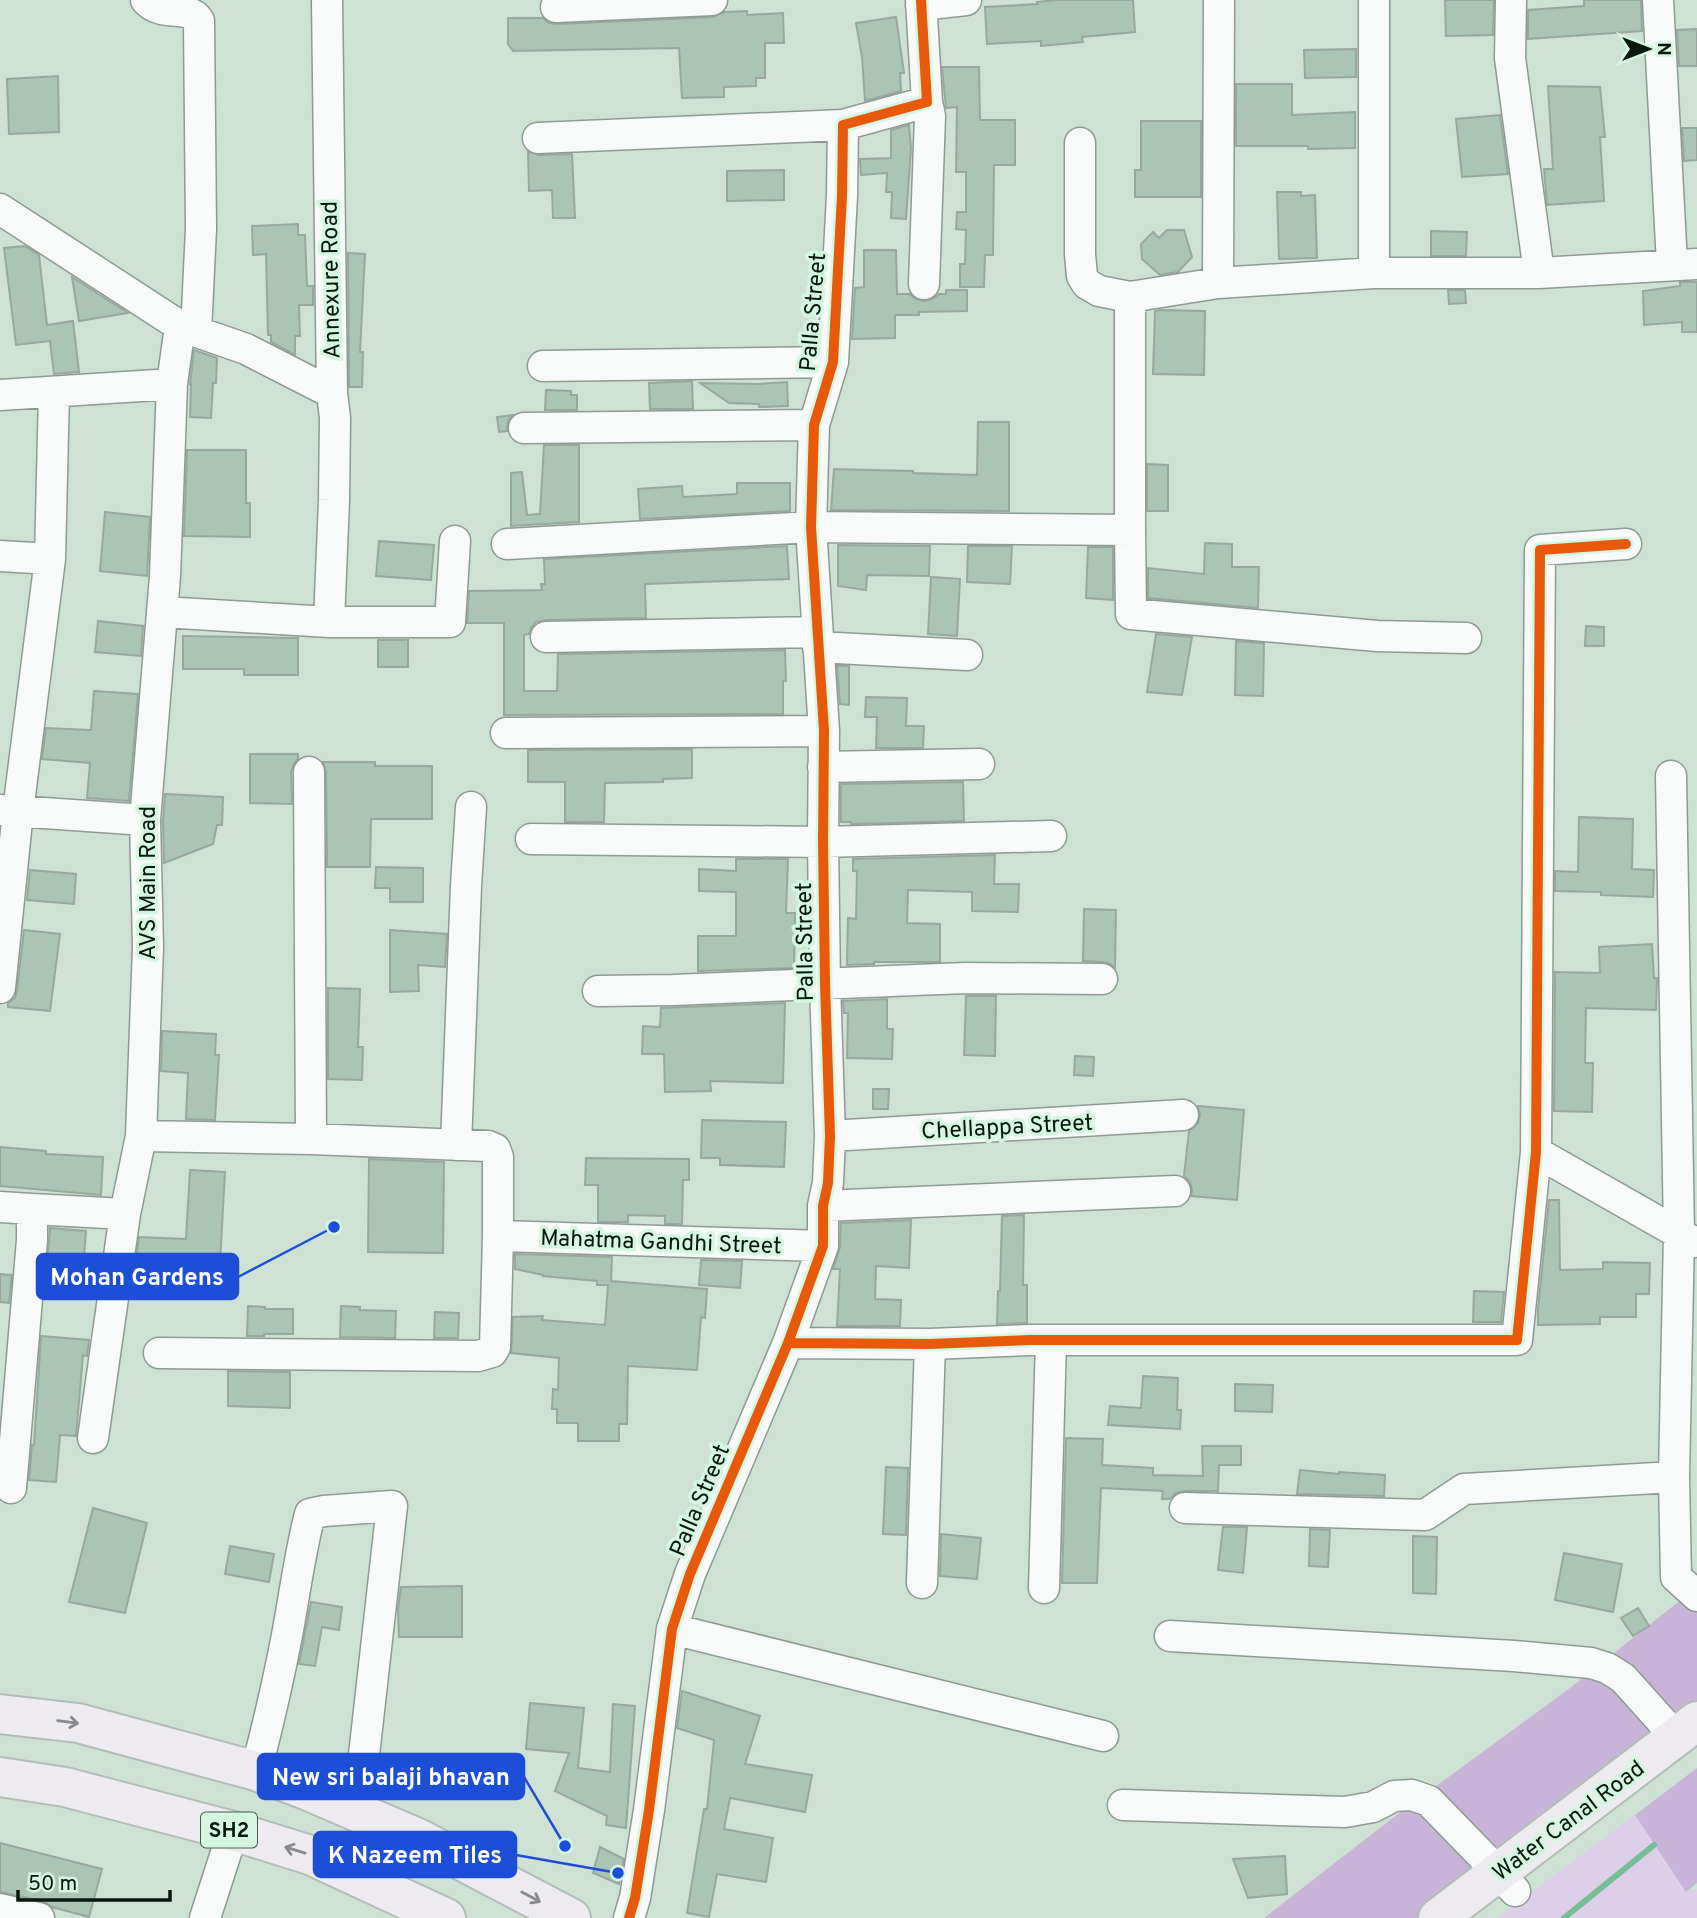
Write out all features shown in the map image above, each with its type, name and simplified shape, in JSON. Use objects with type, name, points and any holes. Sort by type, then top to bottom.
[{"type":"main road","points":[[0,1714],[78,1723],[256,1771],[421,1839],[570,1918]]},
{"type":"main road","name":"Water Canal Road","points":[[1438,1918],[1507,1882],[1690,1737]]},
{"type":"main road","name":"SH2","points":[[0,1777],[65,1787],[233,1831],[310,1855],[390,1906],[446,1918]]},
{"type":"main road","name":"Water Canal Road","points":[[1479,1918],[1507,1882]]},
{"type":"street","name":"AVS Main Road","points":[[93,1438],[125,1214],[141,1136],[148,947],[145,820],[165,576],[172,384],[188,329],[201,229],[199,21],[194,15],[183,11],[156,8],[146,0]]},
{"type":"street","name":"Annexure Road","points":[[0,209],[188,329],[246,349],[332,393],[327,0]]},
{"type":"street","points":[[556,8],[712,0]]},
{"type":"street","points":[[924,284],[930,116],[921,2],[966,0]]},
{"type":"street","points":[[1218,283],[1219,0]]},
{"type":"street","points":[[1374,0],[1374,273]]},
{"type":"street","points":[[1511,0],[1510,58],[1539,273]]},
{"type":"street","points":[[1080,144],[1082,276],[1087,284],[1099,291],[1130,297],[1218,283],[1374,273],[1539,273],[1685,264],[1658,0]]},
{"type":"street","points":[[538,138],[843,125],[927,102]]},
{"type":"street","name":"Palla Street","points":[[629,1918],[635,1898],[649,1810],[671,1629],[690,1574],[788,1343],[823,1247],[823,1206],[828,1183],[830,1136],[825,983],[824,732],[811,527],[814,425],[833,362],[843,125]]},
{"type":"street","points":[[1130,297],[1131,614],[1377,636],[1465,638]]},
{"type":"street","points":[[543,366],[833,362]]},
{"type":"street","points":[[0,395],[172,384]]},
{"type":"street","points":[[0,988],[9,811],[50,559],[54,392]]},
{"type":"street","points":[[329,622],[334,500],[335,418],[332,393]]},
{"type":"street","points":[[524,428],[814,425]]},
{"type":"street","points":[[507,544],[811,527],[1130,530]]},
{"type":"street","points":[[162,612],[329,622],[450,622],[455,541]]},
{"type":"street","points":[[788,1343],[1517,1340],[1536,1152],[1540,550],[1626,544]]},
{"type":"street","points":[[0,556],[50,559]]},
{"type":"street","points":[[546,637],[818,639],[967,655]]},
{"type":"street","points":[[506,733],[824,732]]},
{"type":"street","points":[[823,766],[979,764]]},
{"type":"street","points":[[309,772],[312,1139]]},
{"type":"street","points":[[1671,776],[1688,1239],[1674,1477],[1676,1577],[1697,1596]]},
{"type":"street","points":[[456,1145],[471,807]]},
{"type":"street","points":[[9,811],[145,820]]},
{"type":"street","points":[[531,839],[823,842],[1051,836]]},
{"type":"street","points":[[598,991],[965,978],[1102,979]]},
{"type":"street","name":"Chellappa Street","points":[[830,1136],[1183,1115]]},
{"type":"street","points":[[141,1136],[488,1146],[495,1149],[498,1157],[495,1347],[484,1363],[159,1353]]},
{"type":"street","points":[[1536,1152],[1688,1239]]},
{"type":"street","points":[[823,1206],[1175,1191]]},
{"type":"street","points":[[0,1207],[125,1214]]},
{"type":"street","points":[[11,1488],[12,1348],[32,1240],[32,1209]]},
{"type":"street","name":"Mahatma Gandhi Street","points":[[498,1236],[823,1247]]},
{"type":"street","points":[[1044,1588],[1051,1340]]},
{"type":"street","points":[[922,1583],[930,1344]]},
{"type":"street","points":[[1185,1508],[1425,1515],[1464,1489],[1674,1477]]},
{"type":"street","points":[[256,1771],[273,1706],[289,1629],[300,1552],[310,1514],[392,1506],[363,1764],[346,1806]]},
{"type":"street","points":[[671,1629],[1103,1736]]},
{"type":"street","points":[[1170,1636],[1591,1663],[1607,1668],[1623,1678],[1690,1737]]},
{"type":"street","points":[[1123,1805],[1345,1812],[1373,1807],[1394,1796],[1412,1795],[1429,1801],[1507,1882]]},
{"type":"street","points":[[205,1918],[233,1831]]},
{"type":"street","points":[[0,1909],[39,1918]]},
{"type":"shaded area","points":[[1697,1587],[1697,1702],[1590,1789],[1416,1918],[1264,1918],[1394,1817],[1570,1688]]},
{"type":"shaded area","points":[[1697,1768],[1697,1883],[1686,1892],[1635,1815]]},
{"type":"shaded area","points":[[1635,1815],[1686,1891],[1697,1889],[1697,1918],[1497,1918]]},
{"type":"building","points":[[1133,0],[1135,32],[1082,37],[1083,42],[1041,46],[1041,41],[987,44],[985,7],[1038,4],[1037,2]]},
{"type":"building","points":[[1445,0],[1494,0],[1493,35],[1446,36]]},
{"type":"building","points":[[1584,0],[1641,0],[1642,31],[1528,39],[1528,10],[1584,6]]},
{"type":"building","points":[[747,11],[747,15],[783,13],[784,43],[765,43],[765,78],[756,78],[756,86],[724,87],[724,97],[682,98],[679,48],[513,51],[508,44],[508,18],[543,18],[549,23],[557,24],[713,17],[724,12]]},
{"type":"building","points":[[896,17],[904,73],[900,73],[901,91],[865,101],[856,23]]},
{"type":"building","points":[[1697,29],[1697,66],[1679,66],[1677,30]]},
{"type":"building","points":[[1356,49],[1356,77],[1305,78],[1304,50]]},
{"type":"building","points":[[942,67],[979,67],[980,120],[1015,120],[1015,165],[994,165],[993,255],[985,255],[984,287],[960,287],[960,264],[965,264],[966,230],[956,229],[957,212],[966,212],[966,172],[956,172],[957,107],[946,108]]},
{"type":"building","points":[[58,76],[59,132],[9,134],[7,79]]},
{"type":"building","points":[[1236,84],[1292,84],[1292,115],[1355,112],[1355,148],[1236,146]]},
{"type":"building","points":[[1548,86],[1600,87],[1605,137],[1600,137],[1604,201],[1547,205],[1544,169],[1553,169]]},
{"type":"building","points":[[1500,115],[1508,174],[1462,177],[1456,119]]},
{"type":"building","points":[[1141,121],[1201,121],[1201,197],[1135,197],[1135,170],[1141,170]]},
{"type":"building","points":[[909,125],[911,148],[906,219],[891,218],[892,192],[886,192],[887,173],[861,175],[860,159],[891,158],[891,130]]},
{"type":"building","points":[[1682,128],[1697,128],[1697,160],[1684,161]]},
{"type":"building","points":[[528,151],[539,155],[572,154],[575,218],[553,218],[552,190],[529,191]]},
{"type":"building","points":[[784,170],[784,200],[727,201],[727,171]]},
{"type":"building","points":[[1277,192],[1315,195],[1317,258],[1279,259]]},
{"type":"building","points":[[298,224],[298,235],[305,235],[307,286],[313,286],[313,305],[299,305],[300,336],[295,336],[295,355],[271,342],[271,335],[268,335],[266,254],[253,255],[252,226]]},
{"type":"building","points":[[1167,230],[1184,230],[1192,257],[1178,272],[1160,275],[1142,259],[1141,244],[1153,232],[1159,238]]},
{"type":"building","points":[[1431,231],[1467,232],[1466,256],[1431,256]]},
{"type":"building","points":[[25,246],[39,255],[47,325],[73,321],[79,372],[54,374],[50,341],[16,345],[4,248]]},
{"type":"building","points":[[864,250],[896,250],[897,294],[910,294],[915,299],[924,301],[939,294],[946,294],[946,290],[967,290],[967,311],[895,315],[895,338],[852,339],[855,288],[864,287]]},
{"type":"building","points":[[348,253],[365,254],[360,352],[363,352],[362,387],[349,387]]},
{"type":"building","points":[[72,277],[128,313],[79,321]]},
{"type":"building","points":[[1680,282],[1697,282],[1697,332],[1682,332],[1682,322],[1644,325],[1643,291],[1680,286]]},
{"type":"building","points":[[1448,290],[1465,290],[1466,303],[1449,304]]},
{"type":"building","points":[[1155,311],[1205,311],[1204,375],[1153,374]]},
{"type":"building","points":[[194,350],[217,358],[211,418],[190,417]]},
{"type":"building","points":[[692,381],[693,409],[650,409],[649,383]]},
{"type":"building","points":[[787,382],[788,406],[759,407],[759,404],[729,403],[700,383],[759,384]]},
{"type":"building","points":[[546,390],[571,391],[571,395],[577,395],[577,410],[545,410]]},
{"type":"building","points":[[513,415],[508,420],[507,431],[499,432],[497,417]]},
{"type":"building","points":[[978,422],[1009,422],[1009,511],[831,510],[834,469],[977,475]]},
{"type":"building","points":[[544,445],[579,445],[579,522],[511,526],[511,473],[522,472],[527,515],[540,514]]},
{"type":"building","points":[[187,450],[246,450],[246,503],[250,503],[250,537],[184,536]]},
{"type":"building","points":[[1147,464],[1168,465],[1168,511],[1147,511]]},
{"type":"building","points":[[737,483],[790,483],[790,511],[640,519],[638,489],[682,486],[683,497],[737,494]]},
{"type":"building","points":[[105,512],[150,517],[147,576],[100,571]]},
{"type":"building","points":[[379,541],[434,545],[431,580],[376,576]]},
{"type":"building","points":[[1205,543],[1232,544],[1232,567],[1259,567],[1258,608],[1148,598],[1148,568],[1204,574]]},
{"type":"building","points":[[838,545],[930,546],[929,576],[867,575],[866,590],[838,586]]},
{"type":"building","points":[[787,546],[789,579],[645,584],[646,618],[546,620],[536,622],[529,634],[524,635],[524,691],[557,691],[558,654],[785,650],[783,714],[504,715],[504,623],[467,623],[469,591],[542,590],[541,584],[545,584],[544,559]]},
{"type":"building","points":[[968,546],[1012,546],[1010,584],[967,582]]},
{"type":"building","points":[[1088,547],[1113,547],[1113,600],[1086,598]]},
{"type":"building","points":[[931,577],[960,579],[957,636],[928,634]]},
{"type":"building","points":[[98,621],[143,626],[141,656],[95,652]]},
{"type":"building","points":[[1586,626],[1604,627],[1604,646],[1585,646]]},
{"type":"building","points":[[1156,634],[1192,637],[1182,695],[1147,692]]},
{"type":"building","points":[[183,636],[298,638],[298,675],[244,675],[244,669],[183,669]]},
{"type":"building","points":[[378,640],[408,640],[408,667],[378,667]]},
{"type":"building","points":[[1236,641],[1264,643],[1263,696],[1235,695]]},
{"type":"building","points":[[837,666],[849,666],[849,705],[840,704]]},
{"type":"building","points":[[94,691],[138,694],[129,801],[87,798],[90,763],[42,759],[46,728],[91,730]]},
{"type":"building","points":[[866,697],[907,698],[906,726],[924,726],[923,748],[876,748],[877,717],[865,717]]},
{"type":"building","points":[[692,749],[692,778],[663,779],[663,782],[605,783],[604,822],[565,822],[565,782],[528,782],[528,750]]},
{"type":"building","points":[[250,754],[298,754],[291,772],[292,804],[250,803]]},
{"type":"building","points":[[323,762],[432,766],[432,819],[371,819],[370,867],[327,867],[326,772]]},
{"type":"building","points":[[963,782],[964,821],[841,822],[841,784]]},
{"type":"building","points":[[165,794],[223,797],[222,825],[217,825],[213,844],[164,863]]},
{"type":"building","points":[[1579,817],[1633,819],[1632,869],[1654,870],[1653,897],[1555,891],[1555,871],[1578,872]]},
{"type":"building","points":[[995,855],[994,884],[1019,884],[1018,912],[972,911],[972,892],[908,890],[907,923],[940,924],[940,962],[874,962],[847,965],[848,918],[856,919],[857,871],[853,871],[853,859]]},
{"type":"building","points":[[736,859],[788,859],[786,913],[795,913],[794,968],[698,971],[698,936],[736,936],[736,892],[699,891],[699,869],[736,871]]},
{"type":"building","points":[[376,867],[423,868],[423,902],[390,902],[390,888],[375,888]]},
{"type":"building","points":[[30,870],[76,874],[74,904],[27,900]]},
{"type":"building","points":[[1084,909],[1116,910],[1115,968],[1103,962],[1083,961]]},
{"type":"building","points":[[24,930],[60,934],[50,1011],[8,1007],[17,990]]},
{"type":"building","points":[[390,930],[447,934],[445,967],[418,965],[419,991],[390,992]]},
{"type":"building","points":[[1652,944],[1654,978],[1657,978],[1656,1010],[1586,1008],[1585,1063],[1593,1063],[1592,1112],[1554,1111],[1555,972],[1600,973],[1599,947]]},
{"type":"building","points":[[328,988],[360,989],[358,1047],[363,1047],[362,1080],[328,1079]]},
{"type":"building","points":[[966,996],[996,996],[995,1056],[964,1055]]},
{"type":"building","points":[[887,999],[887,1029],[893,1029],[892,1059],[847,1058],[848,1013],[844,1013],[843,1001]]},
{"type":"building","points":[[785,1003],[783,1083],[710,1081],[711,1091],[665,1092],[664,1054],[642,1054],[643,1026],[660,1027],[661,1008]]},
{"type":"building","points":[[162,1031],[216,1034],[215,1055],[219,1055],[215,1120],[186,1119],[188,1073],[161,1071]]},
{"type":"building","points":[[1075,1056],[1094,1057],[1093,1076],[1074,1075]]},
{"type":"building","points":[[873,1089],[889,1089],[888,1109],[873,1109]]},
{"type":"building","points":[[1198,1106],[1244,1110],[1237,1200],[1191,1196],[1190,1182],[1184,1176],[1189,1131],[1198,1123]]},
{"type":"building","points":[[702,1120],[786,1122],[784,1167],[720,1165],[720,1158],[701,1158]]},
{"type":"building","points":[[0,1147],[46,1151],[46,1154],[103,1157],[101,1195],[0,1186]]},
{"type":"building","points":[[586,1158],[689,1159],[689,1180],[683,1180],[682,1224],[665,1224],[665,1216],[628,1215],[628,1222],[598,1222],[598,1185],[585,1185]]},
{"type":"building","points":[[369,1159],[444,1162],[443,1253],[368,1252]]},
{"type":"building","points":[[190,1170],[225,1172],[218,1299],[131,1294],[139,1237],[186,1239]]},
{"type":"building","points":[[1549,1200],[1559,1200],[1560,1270],[1603,1269],[1603,1262],[1650,1263],[1649,1294],[1636,1294],[1636,1317],[1600,1317],[1600,1324],[1538,1325]]},
{"type":"building","points":[[1024,1215],[1023,1285],[1027,1285],[1027,1323],[997,1324],[1002,1216]]},
{"type":"building","points":[[911,1220],[909,1268],[876,1266],[875,1299],[901,1300],[900,1326],[837,1326],[840,1269],[833,1269],[840,1247],[841,1223]]},
{"type":"building","points":[[50,1228],[86,1231],[83,1269],[47,1266]]},
{"type":"building","points":[[515,1254],[612,1257],[611,1281],[707,1289],[705,1318],[701,1317],[697,1370],[628,1366],[627,1424],[619,1424],[619,1441],[578,1441],[578,1423],[557,1423],[557,1409],[552,1409],[553,1389],[558,1390],[559,1358],[511,1353],[513,1317],[543,1316],[542,1320],[605,1325],[608,1285],[597,1285],[597,1281],[543,1276],[515,1269]]},
{"type":"building","points":[[701,1260],[742,1261],[740,1288],[699,1285]]},
{"type":"building","points":[[0,1274],[12,1275],[9,1303],[0,1302]]},
{"type":"building","points":[[1474,1291],[1504,1292],[1501,1322],[1473,1322]]},
{"type":"building","points":[[248,1306],[293,1309],[293,1334],[247,1336]]},
{"type":"building","points":[[341,1306],[360,1307],[360,1310],[396,1311],[395,1338],[340,1337]]},
{"type":"building","points":[[435,1312],[459,1313],[458,1338],[434,1338]]},
{"type":"building","points":[[41,1336],[89,1340],[87,1356],[83,1355],[76,1436],[60,1435],[56,1482],[29,1480]]},
{"type":"building","points":[[228,1371],[290,1372],[290,1408],[228,1406]]},
{"type":"building","points":[[1143,1376],[1178,1378],[1177,1410],[1181,1410],[1180,1429],[1108,1425],[1110,1406],[1141,1408]]},
{"type":"building","points":[[1235,1384],[1273,1385],[1272,1412],[1235,1411]]},
{"type":"building","points":[[1066,1438],[1103,1439],[1102,1465],[1153,1468],[1153,1475],[1203,1476],[1202,1446],[1241,1446],[1241,1465],[1219,1465],[1218,1491],[1185,1491],[1176,1493],[1170,1499],[1162,1499],[1163,1491],[1101,1488],[1097,1583],[1062,1583]]},
{"type":"building","points":[[886,1467],[908,1468],[906,1535],[883,1534]]},
{"type":"building","points":[[1300,1470],[1385,1475],[1384,1496],[1297,1494]]},
{"type":"building","points":[[93,1508],[147,1523],[125,1613],[69,1602]]},
{"type":"building","points":[[1223,1527],[1247,1527],[1243,1573],[1218,1570]]},
{"type":"building","points":[[1310,1529],[1330,1530],[1328,1567],[1309,1566]]},
{"type":"building","points":[[941,1534],[981,1538],[977,1579],[940,1576]]},
{"type":"building","points":[[1413,1536],[1437,1537],[1436,1594],[1413,1593]]},
{"type":"building","points":[[230,1546],[274,1554],[269,1582],[225,1574]]},
{"type":"building","points":[[1564,1553],[1622,1564],[1613,1612],[1555,1600]]},
{"type":"building","points":[[462,1586],[462,1637],[399,1637],[398,1608],[401,1587]]},
{"type":"building","points":[[311,1602],[342,1607],[339,1630],[322,1627],[315,1666],[299,1664]]},
{"type":"building","points":[[1638,1608],[1649,1626],[1633,1636],[1621,1618]]},
{"type":"building","points":[[682,1691],[760,1716],[745,1764],[812,1775],[805,1812],[730,1798],[724,1829],[773,1838],[766,1882],[717,1874],[709,1917],[687,1913],[704,1809],[707,1809],[714,1740],[677,1728]]},
{"type":"building","points":[[530,1703],[584,1708],[578,1768],[610,1772],[613,1704],[635,1706],[626,1828],[606,1825],[607,1816],[555,1791],[569,1753],[526,1749]]},
{"type":"building","points":[[0,1843],[102,1869],[89,1917],[52,1907],[43,1901],[0,1892]]},
{"type":"building","points":[[600,1847],[624,1859],[619,1884],[593,1873]]},
{"type":"building","points":[[1285,1856],[1287,1894],[1248,1898],[1233,1859]]},
{"type":"waterway","points":[[1564,1918],[1654,1845]]},
{"type":"cycle path","points":[[629,1918],[635,1898],[649,1810],[672,1629],[690,1574],[788,1343],[823,1246],[823,1206],[828,1183],[830,1136],[825,983],[824,731],[811,527],[814,425],[833,362],[843,125],[927,102],[921,0]]},
{"type":"cycle path","points":[[788,1343],[1517,1340],[1536,1152],[1540,550],[1626,544]]},
{"type":"place","name":"Mohan Gardens","points":[[334,1227]]},
{"type":"place","name":"New sri balaji bhavan","points":[[565,1846]]},
{"type":"place","name":"K Nazeem Tiles","points":[[618,1873]]}]
